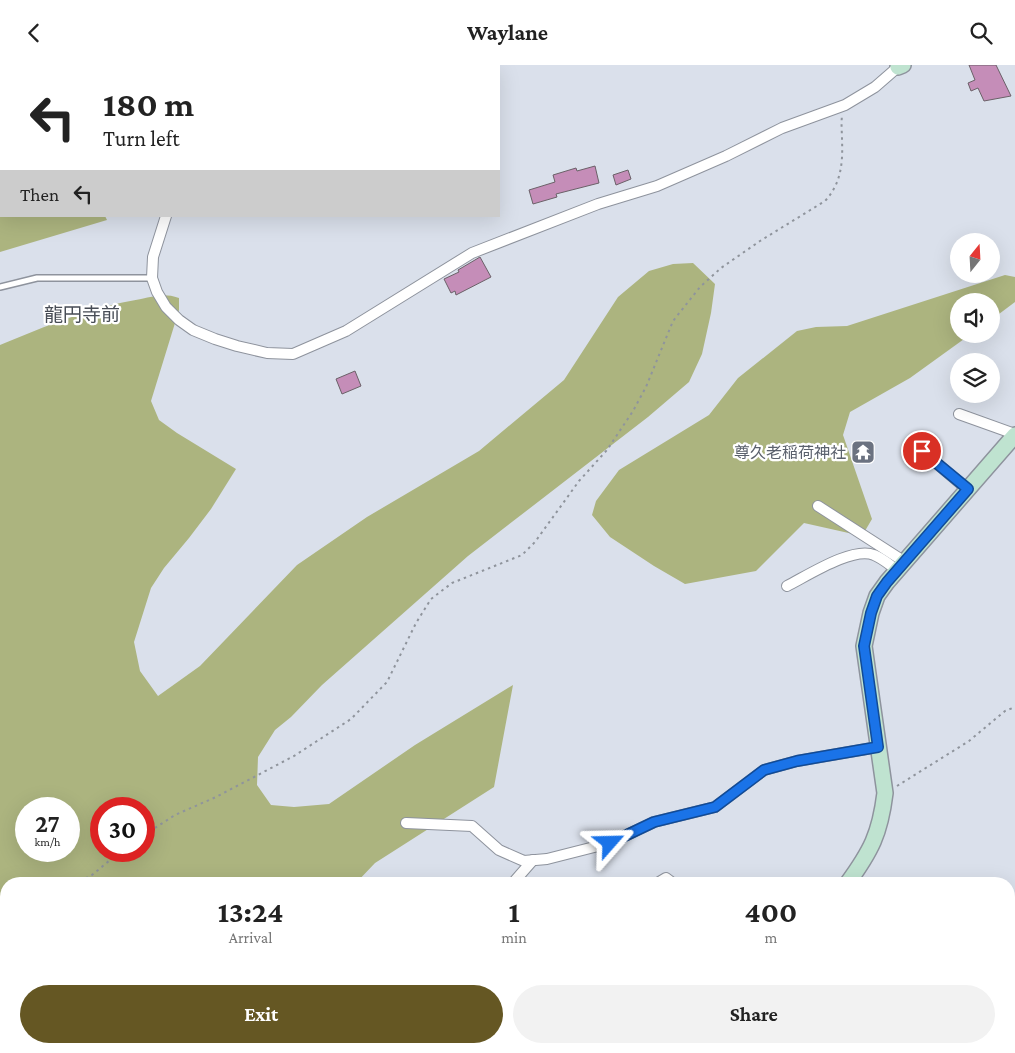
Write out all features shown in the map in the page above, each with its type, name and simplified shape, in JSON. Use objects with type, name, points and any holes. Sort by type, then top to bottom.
[{"type":"street","points":[[166,217],[153,257],[152,278],[157,292],[166,307],[179,320],[194,330],[237,346],[267,353],[293,354],[346,331],[472,253],[598,204],[658,185],[782,128],[845,105],[875,87],[900,66]]},
{"type":"street","points":[[852,877],[874,842],[883,809],[885,793],[864,646],[871,613],[877,596],[1015,435],[959,414]]},
{"type":"street","points":[[922,451],[968,489]]},
{"type":"street","points":[[818,506],[901,566]]},
{"type":"street","points":[[787,586],[847,555],[862,552],[901,566]]},
{"type":"street","points":[[406,823],[472,826],[499,851],[524,861],[547,859],[610,843],[654,822],[715,807],[764,770],[797,761],[878,747]]},
{"type":"street","points":[[518,877],[533,860]]},
{"type":"lane","points":[[0,287],[37,278],[152,278]]},
{"type":"path","points":[[155,828],[175,815],[216,797],[294,756],[351,719],[388,682],[416,623],[431,599],[452,583],[522,555],[536,543],[579,481],[607,450],[633,411],[646,387],[673,321],[700,287],[721,268],[760,241],[825,201],[833,192],[841,170],[843,155],[841,121],[845,105]]},
{"type":"path","points":[[885,793],[969,741],[1005,711],[1015,707]]},
{"type":"path","points":[[88,877],[108,862]]},
{"type":"green space","points":[[0,217],[106,217],[107,220],[0,252]]},
{"type":"green space","points":[[693,263],[715,284],[702,354],[689,382],[648,417],[468,556],[322,685],[291,717],[275,730],[258,757],[257,785],[271,805],[294,807],[329,804],[415,745],[513,685],[494,787],[375,863],[362,877],[0,877],[0,345],[52,324],[122,302],[160,296],[179,298],[179,310],[151,401],[159,420],[236,469],[211,509],[164,568],[151,588],[134,642],[140,671],[158,696],[200,666],[297,565],[367,517],[479,451],[564,380],[618,297],[649,271],[673,264]]},
{"type":"green space","points":[[1005,275],[1015,277],[1015,302],[1000,313],[1000,293],[950,293],[950,343],[959,343],[910,378],[850,412],[843,435],[872,519],[862,536],[804,523],[756,571],[685,584],[610,537],[592,515],[596,501],[619,470],[709,415],[738,378],[797,331],[816,327],[847,326],[980,283],[1000,283],[1000,277]]},
{"type":"building","points":[[969,65],[996,65],[1011,96],[984,101],[978,88],[971,91],[968,83],[975,80]]},
{"type":"building","points":[[595,166],[599,183],[556,194],[557,197],[533,204],[529,190],[555,182],[553,175],[576,168],[577,171]]},
{"type":"building","points":[[628,170],[631,179],[616,185],[613,175]]},
{"type":"building","points":[[480,257],[491,277],[456,295],[455,291],[451,293],[444,279],[459,272],[458,270]]},
{"type":"building","points":[[355,371],[361,386],[342,394],[336,379]]},
{"type":"place","name":"尊久老稲荷神社","points":[[863,452]]},
{"type":"district","name":"龍円寺前","points":[[82,314]]},
{"type":"route","points":[[610,843],[654,822],[715,807],[764,770],[797,761],[878,747],[864,646],[871,613],[877,596],[887,582],[968,489],[922,451]]}]
